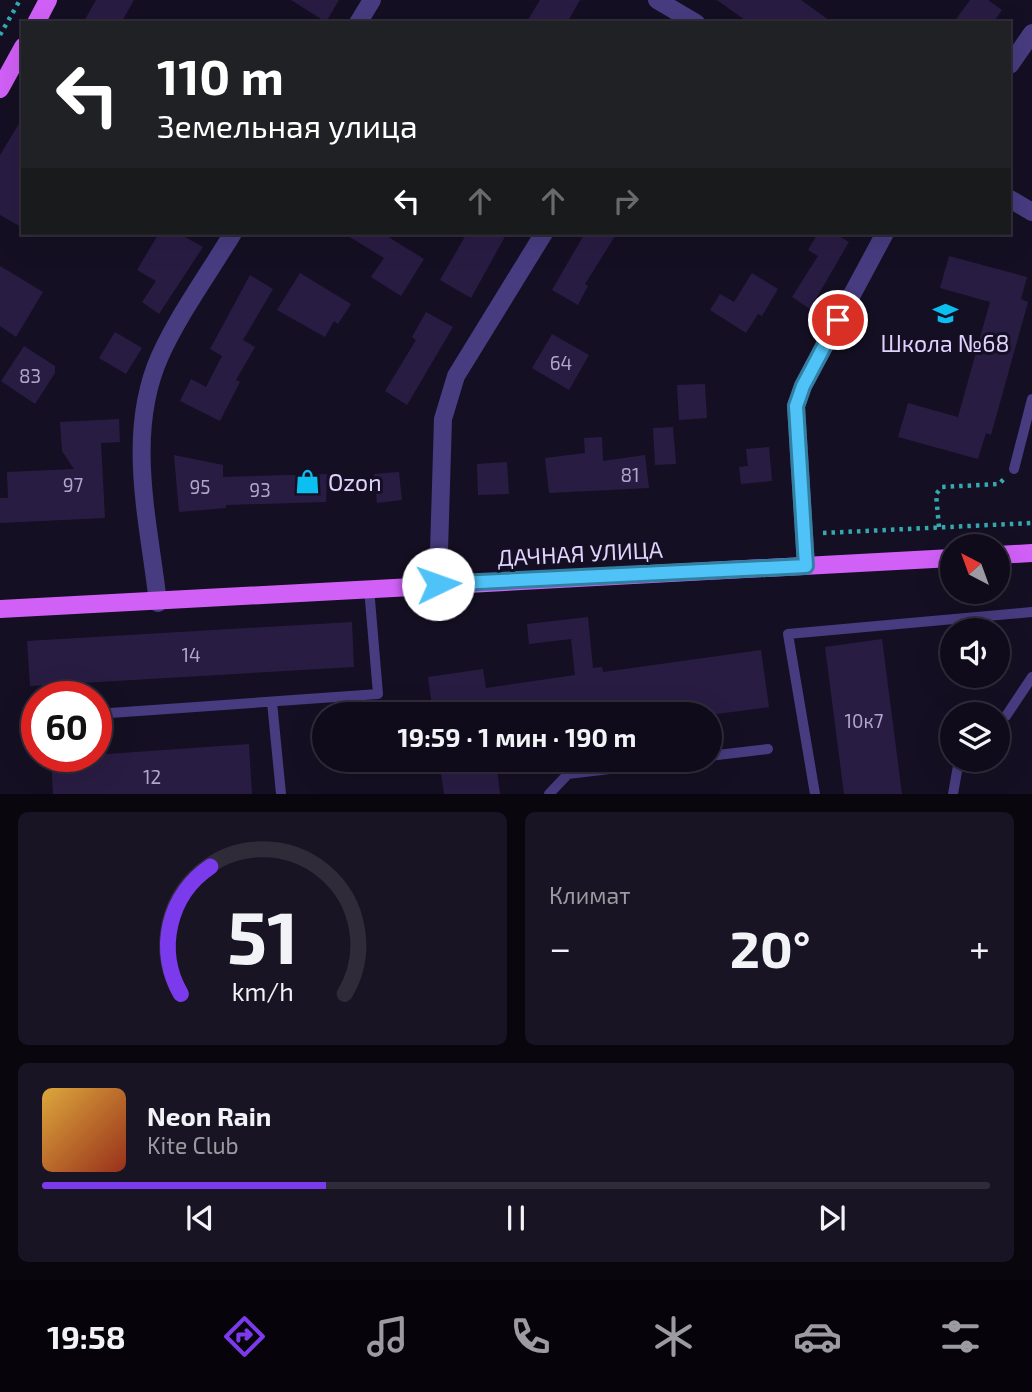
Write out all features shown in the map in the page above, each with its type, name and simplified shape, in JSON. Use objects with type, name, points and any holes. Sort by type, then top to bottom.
[{"type":"main road","points":[[37,21],[48,0]]},
{"type":"main road","points":[[0,89],[21,51]]},
{"type":"main road","points":[[1010,554],[1032,553]]},
{"type":"main road","name":"ДАЧНАЯ УЛИЦА","points":[[0,609],[158,603],[438,584],[940,559]]},
{"type":"street","points":[[359,21],[372,0]]},
{"type":"street","points":[[657,0],[680,12]]},
{"type":"street","points":[[1011,64],[1032,33]]},
{"type":"street","points":[[1011,200],[1032,212]]},
{"type":"street","points":[[158,603],[140,447],[145,402],[160,356],[232,235]]},
{"type":"street","points":[[438,584],[443,419],[456,376],[543,235]]},
{"type":"street","points":[[806,566],[796,406],[803,386],[884,235]]},
{"type":"lane","points":[[1014,469],[1031,406]]},
{"type":"lane","points":[[112,713],[378,694],[369,588]]},
{"type":"lane","points":[[815,793],[788,634],[1032,612]]},
{"type":"lane","points":[[1010,710],[1032,677]]},
{"type":"lane","points":[[272,702],[281,793]]},
{"type":"lane","points":[[722,755],[768,749]]},
{"type":"lane","points":[[550,793],[568,774],[585,772]]},
{"type":"lane","points":[[953,793],[957,772]]},
{"type":"path","points":[[0,35],[20,0]]},
{"type":"path","points":[[939,527],[936,494],[942,487],[999,484],[1014,469]]},
{"type":"path","points":[[804,534],[1032,523]]},
{"type":"building","points":[[96,0],[134,0],[122,21],[84,21]]},
{"type":"building","points":[[291,0],[339,0],[324,21]]},
{"type":"building","points":[[540,0],[580,0],[568,21],[527,21]]},
{"type":"building","points":[[717,0],[801,0],[830,21],[746,21]]},
{"type":"building","points":[[970,0],[988,0],[1002,10],[994,21],[954,21]]},
{"type":"building","points":[[21,120],[21,227],[0,215],[0,155]]},
{"type":"building","points":[[158,235],[182,235],[203,247],[159,314],[142,302],[156,281],[137,270]]},
{"type":"building","points":[[346,235],[385,235],[424,259],[401,296],[371,277],[384,258]]},
{"type":"building","points":[[466,235],[506,235],[471,298],[440,280]]},
{"type":"building","points":[[584,235],[616,235],[585,284],[588,286],[578,305],[552,290]]},
{"type":"building","points":[[817,235],[837,235],[849,242],[810,309],[792,297],[818,256],[808,250]]},
{"type":"building","points":[[949,256],[1027,277],[1021,299],[1028,302],[991,435],[986,433],[978,459],[898,437],[908,403],[958,417],[990,302],[940,288]]},
{"type":"building","points":[[0,266],[43,292],[16,337],[0,326]]},
{"type":"building","points":[[300,273],[351,304],[338,324],[334,321],[325,337],[277,310]]},
{"type":"building","points":[[752,273],[778,289],[762,316],[758,314],[746,333],[710,310],[720,294],[734,302]]},
{"type":"building","points":[[250,275],[273,289],[243,340],[255,347],[236,380],[240,382],[220,421],[180,401],[191,379],[206,387],[222,356],[210,349]]},
{"type":"building","points":[[426,312],[453,327],[407,405],[385,391],[416,340],[412,337]]},
{"type":"building","points":[[115,332],[142,348],[126,374],[99,358]]},
{"type":"building","points":[[552,334],[589,355],[569,390],[532,368]]},
{"type":"building","points":[[24,346],[55,366],[55,373],[35,404],[1,381]]},
{"type":"building","points":[[705,384],[707,418],[679,420],[677,385]]},
{"type":"building","points":[[119,419],[120,442],[101,443],[105,518],[0,523],[0,498],[8,498],[7,472],[74,469],[62,451],[60,422]]},
{"type":"building","points":[[673,427],[676,464],[655,465],[653,428]]},
{"type":"building","points":[[602,437],[603,461],[645,455],[649,488],[549,493],[545,458],[585,453],[584,438]]},
{"type":"building","points":[[769,447],[772,481],[741,484],[739,467],[748,466],[746,449]]},
{"type":"building","points":[[174,455],[223,465],[223,477],[327,474],[326,502],[226,505],[226,508],[179,512]]},
{"type":"building","points":[[507,462],[509,494],[478,495],[477,464]]},
{"type":"building","points":[[399,472],[402,500],[377,503],[374,474]]},
{"type":"building","points":[[588,617],[593,668],[602,667],[603,672],[761,650],[769,707],[722,713],[722,702],[431,702],[428,677],[483,669],[486,688],[575,675],[571,639],[529,644],[527,624]]},
{"type":"building","points":[[352,622],[354,667],[112,681],[30,681],[27,641]]},
{"type":"building","points":[[882,639],[902,794],[844,794],[825,647]]},
{"type":"building","points":[[249,744],[252,794],[53,794],[52,772],[112,772],[112,754]]},
{"type":"building","points":[[441,772],[497,772],[500,794],[444,794]]},
{"type":"place","name":"Школа №68","points":[[945,313]]},
{"type":"place","name":"Ozon","points":[[308,482]]},
{"type":"route","points":[[438,584],[806,566],[796,406],[803,386],[838,320]]}]
